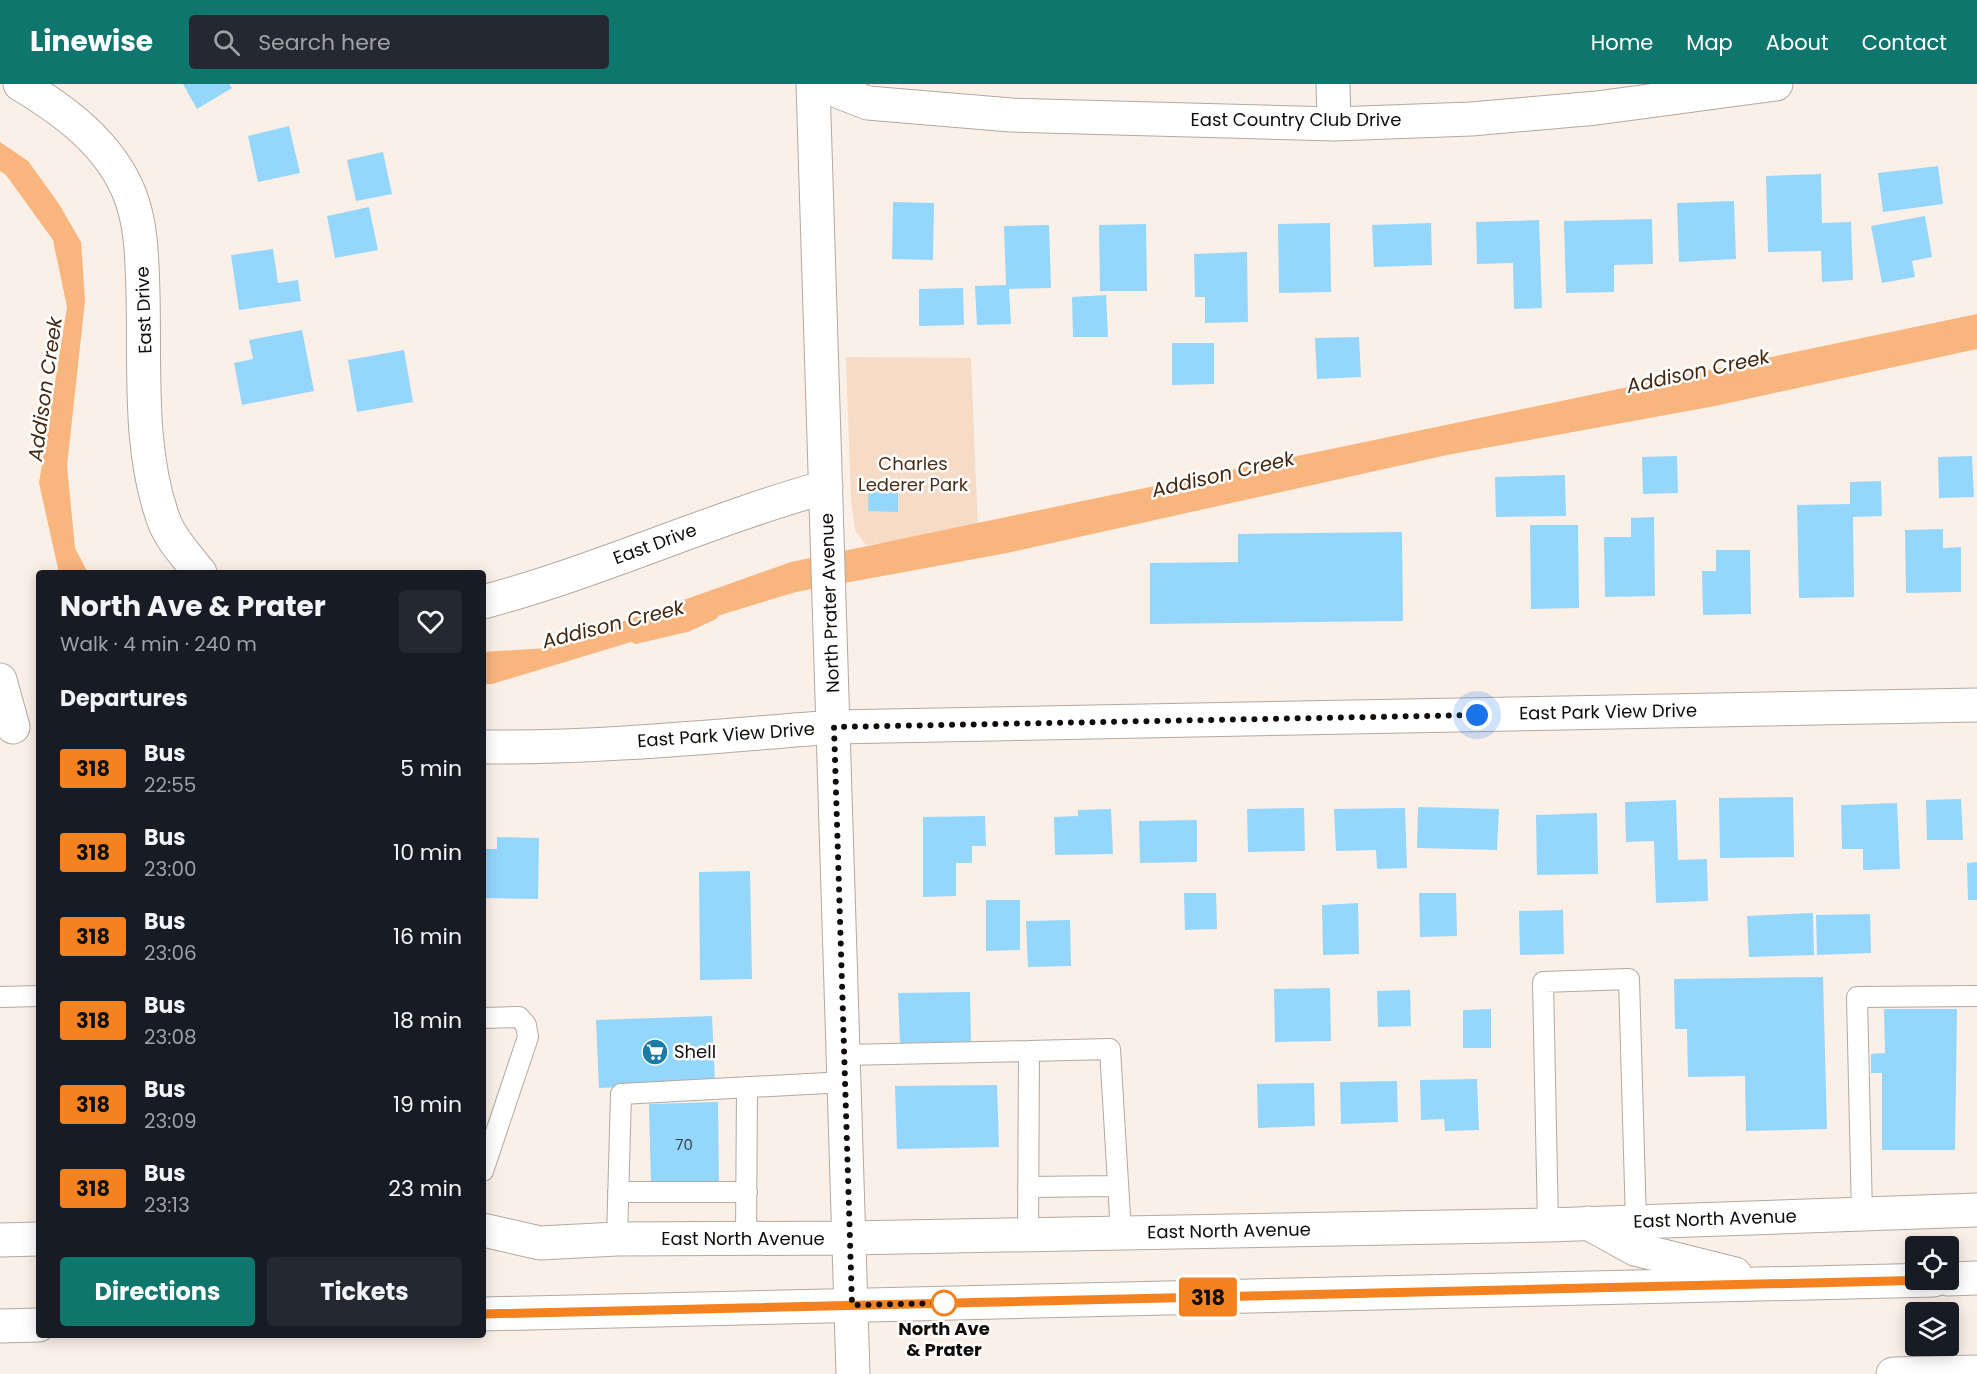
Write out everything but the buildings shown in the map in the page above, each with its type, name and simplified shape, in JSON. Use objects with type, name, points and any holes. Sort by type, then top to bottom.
[{"type":"street","name":"East Drive","points":[[20,84],[59,107],[98,144],[119,173],[130,195],[138,224],[142,261],[148,447],[155,487],[165,522],[198,570]]},
{"type":"street","name":"North Prater Avenue","points":[[813,84],[853,1374]]},
{"type":"street","name":"East Country Club Drive","points":[[819,84],[868,103],[1011,115],[1334,124],[1471,119],[1597,108],[1776,84]]},
{"type":"street","points":[[1333,84],[1334,124]]},
{"type":"street","name":"East Drive","points":[[486,601],[528,590],[772,502],[826,487]]},
{"type":"street","points":[[0,680],[18,728]]},
{"type":"street","name":"East Park View Drive","points":[[486,747],[583,745],[834,727],[1977,705]]},
{"type":"street","name":"East North Avenue","points":[[486,1231],[540,1243],[617,1239],[850,1238],[1548,1225],[1977,1210]]},
{"type":"street","points":[[1588,1223],[1635,1249],[1775,1284]]},
{"type":"street","points":[[0,1240],[36,1239]]},
{"type":"street","points":[[1959,1279],[1977,1278]]},
{"type":"street","points":[[486,1314],[1905,1281]]},
{"type":"street","points":[[0,1326],[36,1325]]},
{"type":"street","points":[[1893,1374],[1977,1372]]},
{"type":"lane","points":[[1548,1225],[1543,982],[1629,979],[1636,1222]]},
{"type":"lane","points":[[0,997],[36,996]]},
{"type":"lane","points":[[1862,1214],[1857,997],[1977,996]]},
{"type":"lane","points":[[486,1018],[519,1017],[526,1025],[528,1037],[486,1162]]},
{"type":"lane","points":[[617,1239],[621,1094],[747,1087],[845,1068],[1029,1051],[1110,1049],[1121,1233]]},
{"type":"lane","points":[[1028,1235],[1029,1051]]},
{"type":"lane","points":[[746,1239],[747,1087]]},
{"type":"lane","points":[[1029,1187],[1118,1186]]},
{"type":"lane","points":[[618,1192],[747,1192]]},
{"type":"green space","name":"Charles Lederer Park","points":[[846,357],[971,358],[978,531],[866,545],[855,530],[851,501]]},
{"type":"water","points":[[0,142],[28,161],[59,204],[81,242],[85,301],[67,466],[75,548],[86,570],[58,570],[39,483],[67,307],[53,240],[6,175],[0,171]]},
{"type":"water","points":[[1977,314],[1977,349],[1715,406],[1447,455],[1007,553],[796,592],[486,684],[486,652],[548,648],[791,562]]},
{"type":"waterway","name":"Addison Creek","points":[[636,639],[687,627],[713,615]]},
{"type":"bus line","name":"318","points":[[486,1314],[1905,1281]]},
{"type":"place","name":"Shell","points":[[655,1052]]},
{"type":"place","name":"North Ave & Prater","points":[[944,1303]]},
{"type":"route","points":[[944,1303],[852,1305],[834,727],[1477,715]]}]
